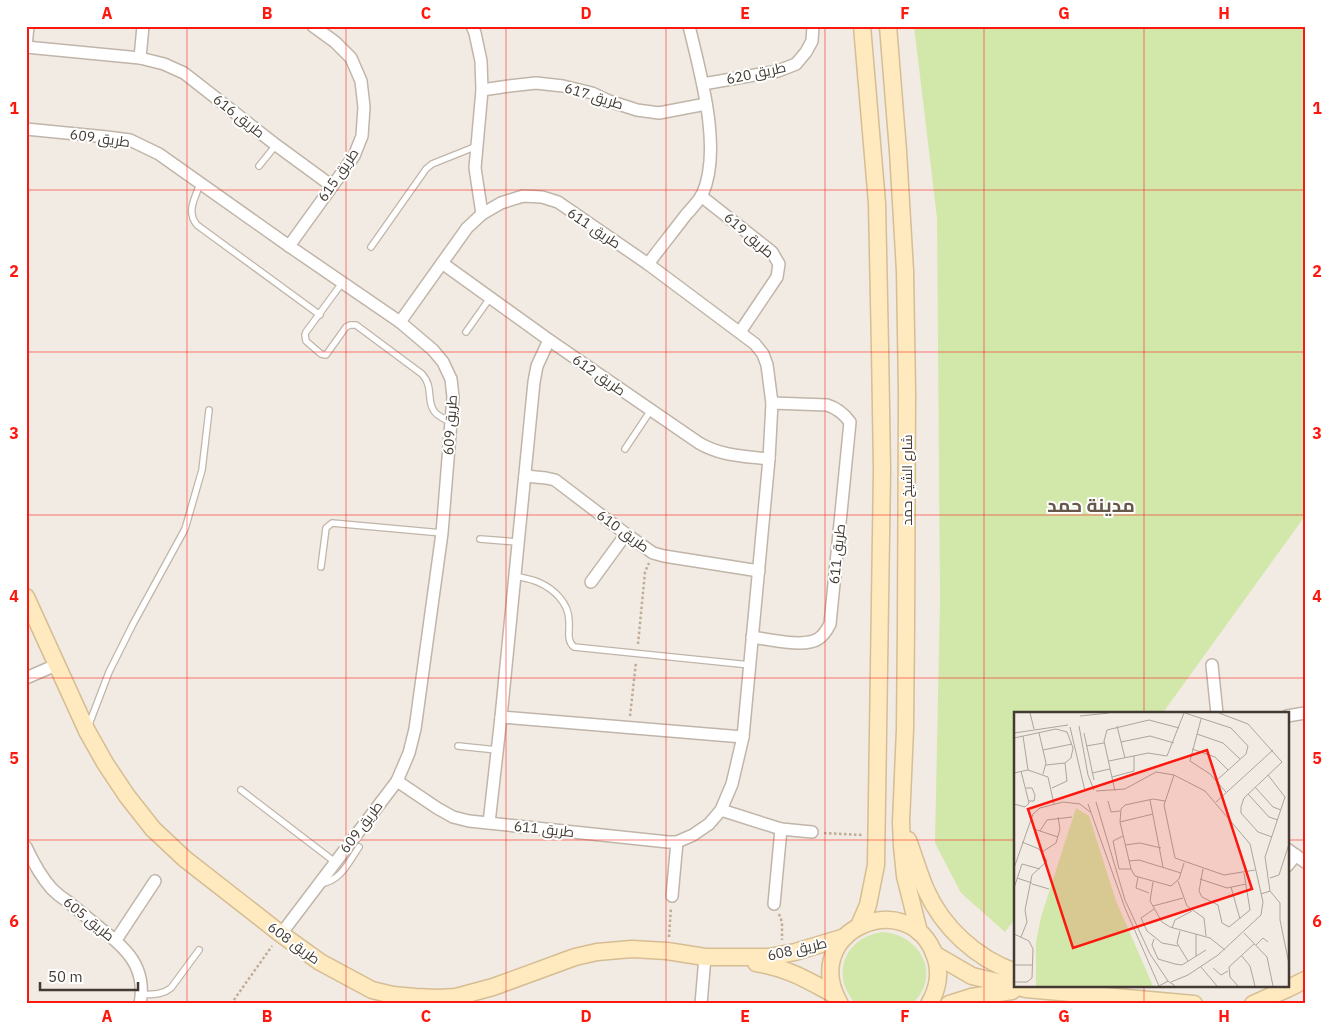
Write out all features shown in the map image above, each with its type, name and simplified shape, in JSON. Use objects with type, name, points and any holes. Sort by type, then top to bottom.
[{"type":"main road","name":"شارع الشيخ حمد","points":[[859,926],[868,905],[876,865],[882,479],[877,203],[862,26]]},
{"type":"main road","name":"شارع الشيخ حمد","points":[[888,26],[898,151],[905,281],[907,393],[905,730],[901,822],[905,876],[919,932]]},
{"type":"main road","name":"طريق 608","points":[[26,597],[87,731],[127,796],[153,829],[185,859],[281,934],[320,962],[372,990],[393,995],[415,997],[456,997],[511,981],[575,957],[597,952],[632,949],[667,951],[767,965],[787,970],[837,999]]},
{"type":"main road","points":[[901,822],[926,889],[940,914],[970,947],[995,963],[1014,972]]},
{"type":"main road","points":[[837,999],[830,978],[830,969],[834,952],[844,937],[859,926],[869,922],[890,920],[910,926],[919,932],[930,944],[938,970],[938,980],[936,990],[929,1004]]},
{"type":"main road","name":"طريق 608","points":[[712,958],[769,957],[795,952],[844,937]]},
{"type":"main road","points":[[934,954],[972,976],[1014,986]]},
{"type":"main road","points":[[1253,1004],[1305,980]]},
{"type":"main road","points":[[1022,988],[1143,1002],[1194,1004]]},
{"type":"main road","points":[[1064,988],[1078,993]]},
{"type":"main road","points":[[949,1004],[984,994],[1026,989]]},
{"type":"street","points":[[26,46],[28,26]]},
{"type":"street","points":[[140,58],[143,26]]},
{"type":"street","name":"طريق 615","points":[[289,246],[354,156],[362,136],[364,106],[361,81],[351,58],[335,42],[313,26]]},
{"type":"street","points":[[472,26],[481,61],[482,90],[475,168],[482,214]]},
{"type":"street","points":[[648,264],[701,196],[708,178],[711,144],[706,104],[689,26]]},
{"type":"street","name":"طريق 620","points":[[702,84],[778,71],[796,64],[812,41],[813,26]]},
{"type":"street","name":"طريق 616","points":[[26,46],[140,58],[164,64],[184,74],[332,186]]},
{"type":"street","name":"طريق 617","points":[[482,90],[536,83],[564,86],[592,93],[637,110],[660,113],[706,104]]},
{"type":"street","name":"طريق 609","points":[[26,129],[107,136],[130,140],[159,154],[400,322],[433,350],[443,362],[451,379],[453,397],[442,533],[410,754],[397,781],[281,934]]},
{"type":"street","name":"طريق 611","points":[[397,781],[453,817],[489,823],[668,842],[677,842],[693,835],[709,824],[721,810],[732,784],[743,737],[769,459],[772,402],[767,365],[763,354],[755,344],[648,264],[558,202],[542,197],[524,196],[516,198],[501,203],[482,214],[467,228],[400,322]]},
{"type":"street","name":"طريق 619","points":[[701,196],[772,252],[779,264],[777,277],[740,332]]},
{"type":"street","name":"طريق 612","points":[[442,263],[549,340],[710,450],[722,454],[769,459]]},
{"type":"street","points":[[489,823],[498,750],[534,382],[537,366],[549,340]]},
{"type":"street","name":"طريق 611","points":[[752,637],[805,644],[817,640],[825,633],[830,624],[850,422],[835,407],[827,404],[772,402]]},
{"type":"street","name":"طريق 610","points":[[525,476],[555,480],[653,553],[759,571]]},
{"type":"street","points":[[591,582],[626,534]]},
{"type":"street","points":[[26,678],[56,665]]},
{"type":"street","points":[[1212,665],[1217,712]]},
{"type":"street","points":[[1288,716],[1305,713]]},
{"type":"street","points":[[501,716],[743,737]]},
{"type":"street","points":[[721,810],[781,829],[812,832]]},
{"type":"street","points":[[774,904],[781,829]]},
{"type":"street","points":[[672,896],[677,842]]},
{"type":"street","name":"طريق 605","points":[[26,847],[53,890],[116,940],[130,955],[140,977],[140,999]]},
{"type":"street","points":[[1288,865],[1296,855]]},
{"type":"street","points":[[116,940],[155,881]]},
{"type":"street","points":[[701,1004],[712,958]]},
{"type":"lane","points":[[259,166],[276,145]]},
{"type":"lane","points":[[372,247],[426,169],[432,164],[477,146]]},
{"type":"lane","points":[[200,184],[191,209],[194,220],[320,315]]},
{"type":"lane","points":[[343,282],[305,335],[304,338],[308,344],[321,354],[326,355],[346,327],[356,325],[422,374],[429,383],[433,410],[436,414],[450,422]]},
{"type":"lane","points":[[466,332],[490,298]]},
{"type":"lane","points":[[87,731],[109,672],[185,529],[202,470],[209,410]]},
{"type":"lane","points":[[625,449],[650,410]]},
{"type":"lane","points":[[321,567],[326,528],[332,523],[442,533]]},
{"type":"lane","points":[[480,539],[518,542]]},
{"type":"lane","points":[[515,576],[539,582],[561,598],[567,608],[570,619],[569,640],[574,647],[750,666]]},
{"type":"lane","points":[[458,746],[498,750]]},
{"type":"lane","points":[[241,790],[335,862]]},
{"type":"lane","points":[[318,884],[326,883],[338,877],[359,847]]},
{"type":"lane","name":"طريق 605","points":[[140,999],[166,992],[171,988],[199,950]]},
{"type":"path","points":[[629,727],[645,572],[653,553]]},
{"type":"path","points":[[812,832],[877,835]]},
{"type":"path","points":[[667,951],[672,896]]},
{"type":"path","points":[[774,904],[782,922],[781,955]]},
{"type":"path","points":[[231,1004],[281,934]]},
{"type":"green space","points":[[914,26],[1305,26],[1305,516],[1163,712],[1014,712],[1014,920],[1005,932],[961,893],[935,843],[940,599],[937,218]]},
{"type":"green space","points":[[883,932],[896,935],[908,941],[917,949],[923,959],[926,970],[925,981],[921,993],[912,1004],[856,1004],[848,993],[843,981],[845,959],[851,949],[859,941],[870,935]]},
{"type":"district","name":"مدينة حمد","points":[[1091,505]]}]
